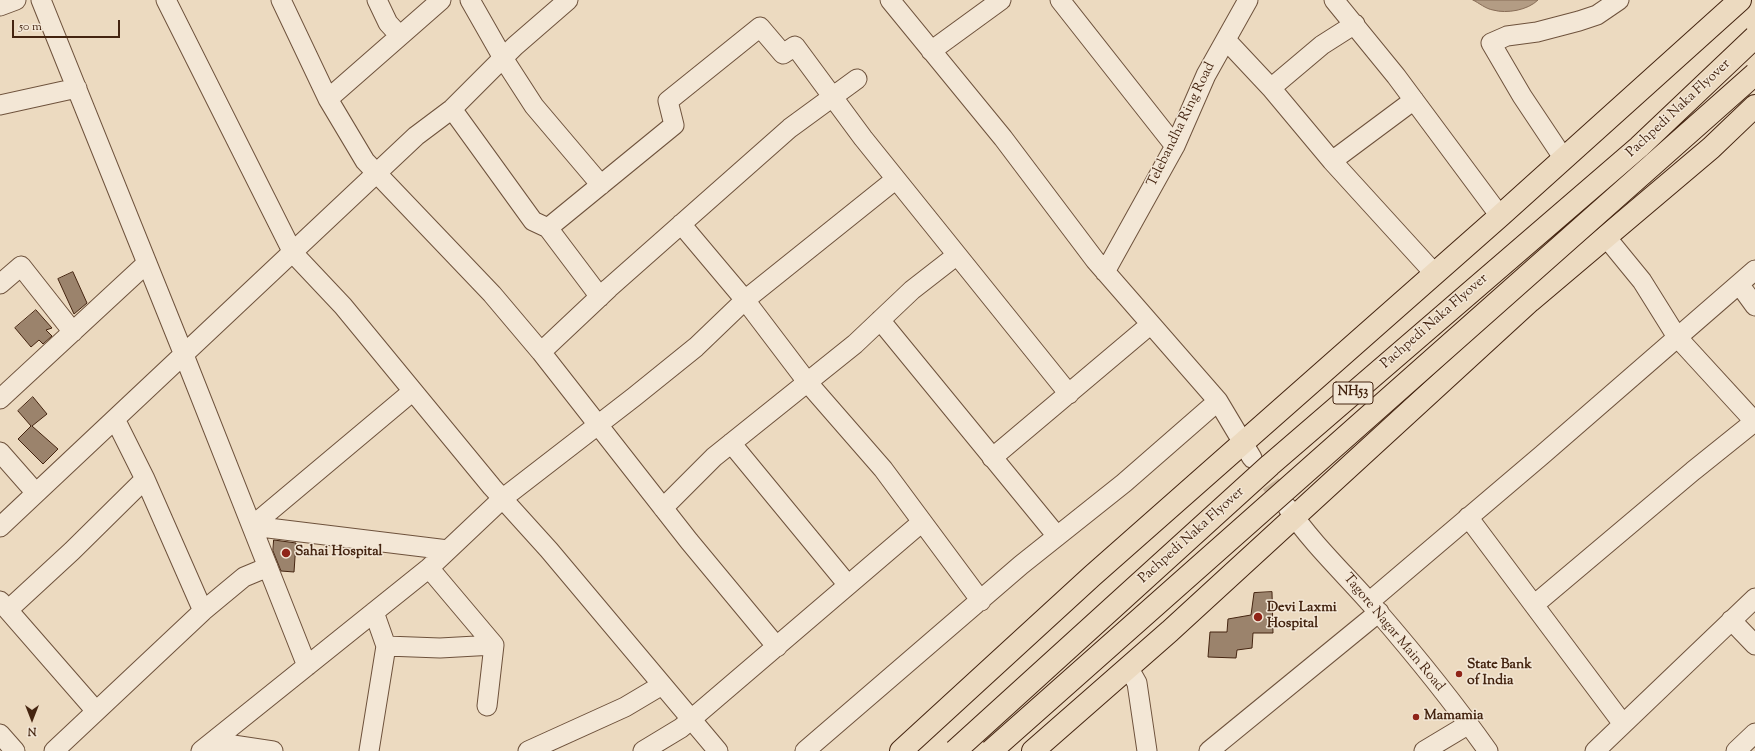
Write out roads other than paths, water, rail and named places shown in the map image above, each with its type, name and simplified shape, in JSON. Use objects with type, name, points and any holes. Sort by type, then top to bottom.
[{"type":"main road","points":[[900,751],[996,666],[1092,576],[1248,451],[1319,375],[1435,274],[1740,0]]},
{"type":"main road","name":"Pachpedi Naka Flyover","points":[[955,751],[1270,465],[1639,147],[1755,37]]},
{"type":"main road","name":"Pachpedi Naka Flyover","points":[[992,751],[1755,74]]},
{"type":"main road","points":[[1033,751],[1128,667],[1291,513],[1530,301],[1711,148],[1755,106]]},
{"type":"street","points":[[0,6],[16,0]]},
{"type":"street","points":[[41,0],[307,666]]},
{"type":"street","points":[[166,0],[293,253],[344,306],[502,499],[549,550],[718,751]]},
{"type":"street","points":[[281,0],[328,99],[365,161],[492,294],[541,352],[663,508],[777,647]]},
{"type":"street","points":[[377,0],[388,23],[399,35]]},
{"type":"street","points":[[328,99],[399,35],[441,0]]},
{"type":"street","points":[[470,0],[503,58],[534,106],[601,185]]},
{"type":"street","points":[[0,527],[416,136],[452,109],[503,58],[568,0]]},
{"type":"street","points":[[890,0],[1003,138],[1105,272],[1218,400],[1248,451]]},
{"type":"street","points":[[931,51],[1001,0]]},
{"type":"street","points":[[1060,0],[1175,146]]},
{"type":"street","name":"Telebandha Ring Road","points":[[1105,272],[1175,146],[1206,75],[1248,0]]},
{"type":"street","points":[[1334,0],[1355,24],[1414,100],[1500,216]]},
{"type":"street","points":[[1564,159],[1522,96],[1491,43],[1507,36],[1537,32],[1597,15],[1619,0]]},
{"type":"street","points":[[1271,88],[1322,46],[1355,24]]},
{"type":"street","points":[[548,228],[674,125],[668,101],[760,26],[783,54],[795,46],[896,179],[1068,394]]},
{"type":"street","points":[[1226,40],[1271,88],[1332,161],[1435,274]]},
{"type":"street","points":[[541,352],[681,224],[790,128],[857,79]]},
{"type":"street","points":[[0,105],[77,88]]},
{"type":"street","points":[[1332,161],[1414,100]]},
{"type":"street","points":[[452,109],[533,221],[548,228],[600,297]]},
{"type":"street","points":[[207,746],[430,568],[502,499],[696,347],[745,300],[896,179]]},
{"type":"street","points":[[681,224],[745,300],[808,383],[883,469],[980,601]]},
{"type":"street","points":[[1534,605],[1693,471],[1755,422],[1677,337],[1642,282],[1606,237]]},
{"type":"street","points":[[663,508],[714,457],[808,383],[912,290],[957,255]]},
{"type":"street","points":[[0,399],[147,263]]},
{"type":"street","points":[[0,284],[21,266],[73,332]]},
{"type":"street","points":[[1209,751],[1374,607],[1468,517],[1542,455],[1755,270]]},
{"type":"street","points":[[1739,284],[1755,306]]},
{"type":"street","points":[[880,320],[1057,536]]},
{"type":"street","points":[[992,458],[1151,324]]},
{"type":"street","points":[[252,526],[413,391]]},
{"type":"street","points":[[805,751],[1057,536],[1124,483],[1218,400]]},
{"type":"street","points":[[115,419],[145,479],[204,611]]},
{"type":"street","points":[[731,443],[848,585]]},
{"type":"street","points":[[0,452],[36,493]]},
{"type":"street","points":[[96,711],[4,606],[72,551],[145,479]]},
{"type":"street","name":"Tagore Nagar Main Road","points":[[1291,513],[1374,607],[1469,724],[1488,751]]},
{"type":"street","points":[[1468,517],[1623,724]]},
{"type":"street","points":[[643,751],[681,728],[922,522]]},
{"type":"street","points":[[252,526],[448,550]]},
{"type":"street","points":[[54,751],[204,611],[244,576],[268,567]]},
{"type":"street","points":[[430,568],[494,645],[487,706]]},
{"type":"street","points":[[1595,751],[1755,598]]},
{"type":"street","points":[[369,751],[386,646],[374,612]]},
{"type":"street","points":[[1731,620],[1755,645]]},
{"type":"street","points":[[386,646],[440,648],[494,645]]},
{"type":"street","points":[[1128,667],[1137,683],[1147,751]]},
{"type":"street","points":[[528,751],[618,710],[662,685]]},
{"type":"street","points":[[1424,751],[1469,724]]},
{"type":"street","points":[[1736,751],[1755,733]]},
{"type":"street","points":[[0,734],[15,751]]},
{"type":"street","points":[[207,746],[273,751]]},
{"type":"tunnel","points":[[1254,460],[1287,507]]},
{"type":"place","name":"Sahai Hospital","points":[[286,553]]},
{"type":"place","name":"Devi Laxmi Hospital","points":[[1258,617]]},
{"type":"place","name":"State Bank of India","points":[[1459,674]]},
{"type":"place","name":"Mamamia","points":[[1416,717]]}]
